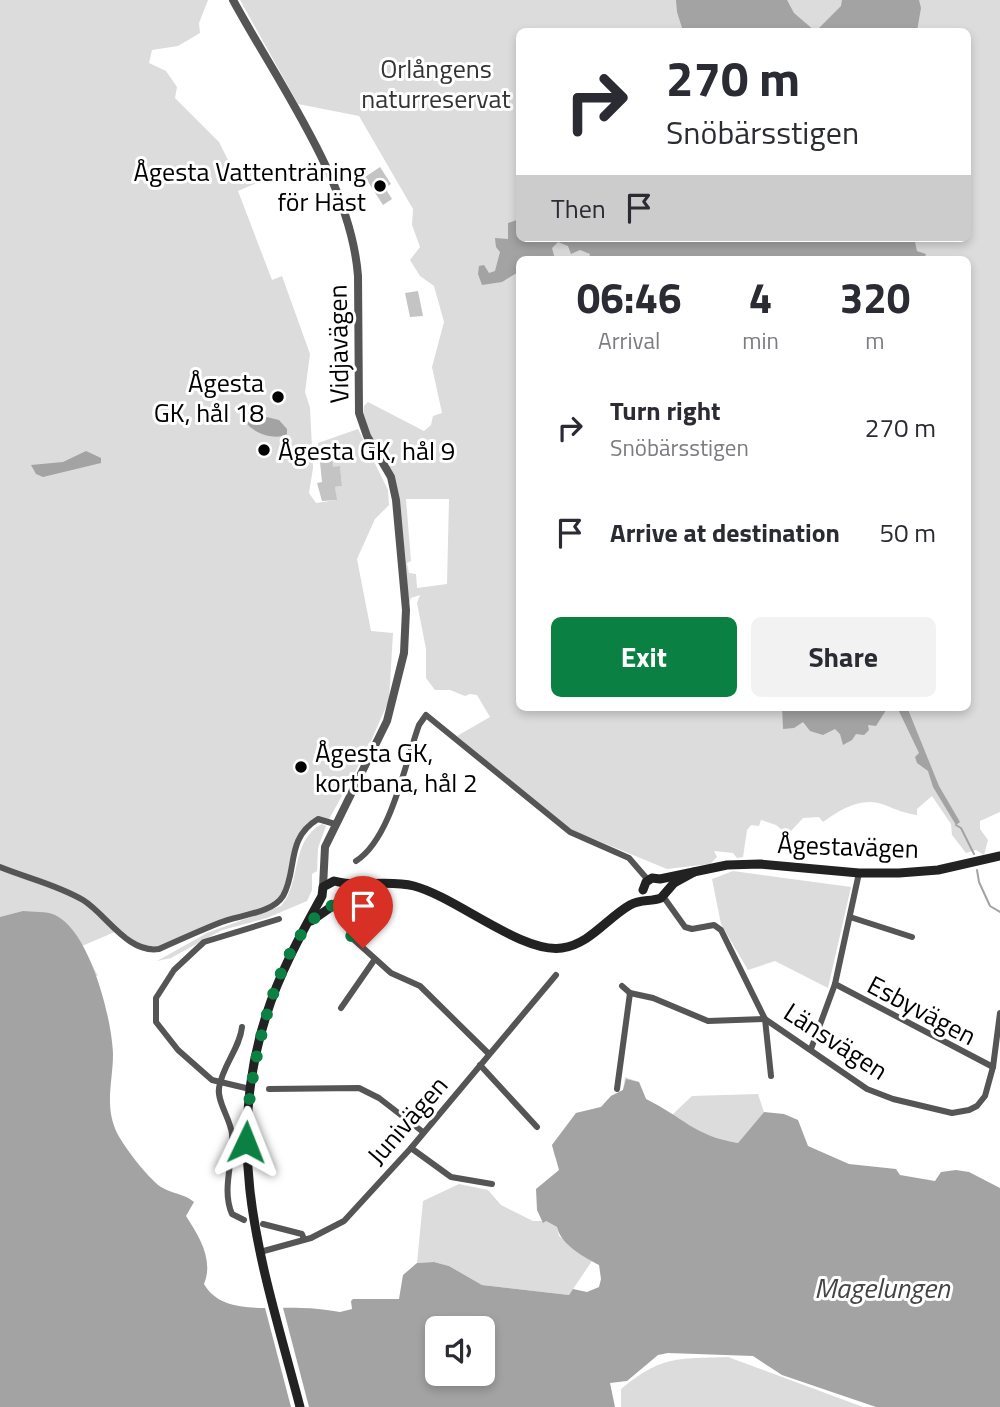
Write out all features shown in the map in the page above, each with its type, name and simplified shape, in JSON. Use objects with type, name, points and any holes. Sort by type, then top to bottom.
[{"type":"main road","name":"Ågestavägen","points":[[648,880],[727,865],[760,864],[859,873],[938,870],[1000,856]]},
{"type":"main road","name":"Ågestavägen","points":[[663,895],[694,872]]},
{"type":"main road","points":[[300,1407],[252,1213],[246,1166],[247,1109],[258,1041],[267,1013],[292,952],[323,891],[336,882],[378,881],[415,886],[522,939],[554,948],[577,944],[628,907],[638,893],[663,895],[665,886],[660,879]]},
{"type":"main road","points":[[646,894],[648,880]]},
{"type":"main road","points":[[310,921],[378,881]]},
{"type":"main road","points":[[336,882],[344,890],[339,902]]},
{"type":"main road","points":[[323,891],[328,903],[339,902]]},
{"type":"street","name":"Vidjavägen","points":[[233,0],[295,107],[347,217],[357,255],[359,413],[367,436],[391,477],[396,500],[406,610],[404,653],[387,721],[325,846],[323,891]]},
{"type":"street","points":[[356,861],[369,853],[379,835],[419,725],[426,715],[570,832],[629,858],[648,880]]},
{"type":"street","points":[[0,867],[82,899],[115,929],[150,951],[159,950],[221,922],[274,905],[283,897],[293,855],[303,832],[318,819],[335,824]]},
{"type":"street","points":[[323,859],[336,882]]},
{"type":"street","points":[[811,1049],[835,984],[859,873]]},
{"type":"street","points":[[663,895],[684,927],[692,929],[714,925],[721,930],[765,1019],[771,1076]]},
{"type":"street","points":[[339,902],[352,938],[391,973],[420,986],[489,1054]]},
{"type":"street","points":[[850,917],[912,937]]},
{"type":"street","points":[[250,1089],[212,1080],[165,1037],[156,1022],[156,998],[174,970],[204,942],[279,919]]},
{"type":"street","points":[[341,1008],[375,960]]},
{"type":"street","name":"Junivägen","points":[[260,1252],[322,1234],[344,1221],[411,1148],[556,975]]},
{"type":"street","name":"Esbyvägen","points":[[835,984],[993,1067]]},
{"type":"street","name":"Länsvägen","points":[[622,986],[629,993],[653,998],[708,1021],[765,1019],[873,1091],[952,1113],[977,1106],[985,1096],[993,1067],[1000,1013]]},
{"type":"street","points":[[617,1090],[629,993]]},
{"type":"street","points":[[242,1027],[220,1084],[220,1101],[230,1118],[233,1156],[227,1196],[232,1214],[244,1220]]},
{"type":"street","points":[[480,1065],[537,1127]]},
{"type":"street","points":[[270,1089],[359,1088],[379,1098],[423,1132]]},
{"type":"street","points":[[411,1148],[451,1177],[492,1184]]},
{"type":"street","points":[[263,1224],[293,1230],[302,1234],[304,1239]]},
{"type":"green space","points":[[0,0],[208,0],[199,23],[200,33],[178,46],[152,50],[149,63],[166,71],[177,87],[175,98],[219,142],[229,162],[238,169],[251,170],[259,182],[238,191],[272,280],[282,276],[310,354],[305,392],[310,408],[313,468],[309,493],[316,503],[336,500],[335,487],[342,486],[340,467],[333,467],[331,451],[316,453],[318,443],[358,429],[388,490],[389,505],[375,519],[357,559],[371,631],[393,633],[389,700],[367,750],[328,821],[317,819],[303,832],[283,897],[273,905],[150,951],[117,931],[82,946],[98,976],[0,953]]},
{"type":"green space","name":"Orlångens naturreservat","points":[[240,0],[1000,0],[1000,812],[980,821],[980,829],[988,840],[984,855],[976,850],[966,853],[952,835],[951,824],[932,796],[917,809],[917,815],[868,802],[852,805],[823,822],[819,817],[803,818],[791,831],[783,831],[776,825],[761,820],[759,826],[751,825],[747,830],[743,857],[737,858],[733,853],[714,851],[717,857],[710,864],[667,869],[567,828],[457,736],[490,717],[477,695],[465,696],[450,690],[435,690],[426,678],[426,649],[417,603],[420,595],[411,598],[406,610],[391,477],[362,421],[364,406],[368,402],[424,431],[431,425],[433,416],[442,413],[432,367],[444,322],[434,286],[420,276],[410,260],[420,247],[412,225],[413,209],[359,116],[298,104]],"holes":[[[406,499],[449,499],[447,584],[417,588],[416,574],[409,573],[407,563],[411,561]]]},
{"type":"green space","points":[[322,824],[326,826],[318,848],[317,871],[312,874],[312,890],[307,901],[267,918],[222,930],[171,958],[157,961],[207,933],[281,906],[292,885],[305,840]]},
{"type":"green space","points":[[733,871],[851,887],[828,988],[775,961],[748,970],[721,924],[712,879]]},
{"type":"green space","points":[[625,1077],[639,1082],[646,1099],[672,1115],[692,1096],[758,1094],[764,1112],[738,1143],[714,1139],[691,1129],[555,1157],[552,1145],[576,1113],[601,1107],[611,1096],[623,1090]]},
{"type":"green space","points":[[459,1184],[488,1190],[501,1205],[533,1221],[546,1221],[557,1227],[559,1236],[592,1261],[569,1295],[482,1285],[449,1266],[434,1262],[417,1263],[423,1201]]},
{"type":"green space","points":[[728,1357],[863,1407],[621,1407],[621,1389],[660,1364],[682,1359]]},
{"type":"water","points":[[676,0],[787,0],[794,13],[812,28],[682,28]]},
{"type":"water","points":[[842,0],[919,0],[921,8],[918,28],[819,28],[841,6]]},
{"type":"water","points":[[516,220],[516,242],[558,242],[552,248],[554,256],[516,256],[516,273],[502,282],[482,285],[478,274],[479,266],[484,265],[489,273],[495,271],[500,252],[495,238],[508,239],[508,223]]},
{"type":"water","points":[[558,242],[915,242],[917,251],[926,254],[590,256],[580,250],[571,254],[568,246]]},
{"type":"water","points":[[254,414],[279,420],[287,429],[287,434],[277,437],[253,430],[246,422],[248,416]]},
{"type":"water","points":[[86,451],[101,458],[101,463],[43,477],[36,474],[31,465],[63,462]]},
{"type":"water","points":[[782,711],[885,711],[876,726],[868,725],[869,730],[864,735],[856,734],[843,745],[840,734],[835,729],[823,735],[810,731],[803,722],[794,728],[783,729]]},
{"type":"water","points":[[899,711],[909,711],[939,786],[960,822],[956,825],[933,787],[928,771],[917,763],[915,757],[919,753]]},
{"type":"water","name":"Magelungen","points":[[23,911],[55,915],[68,924],[79,939],[97,977],[112,1039],[110,1104],[117,1133],[155,1182],[194,1202],[186,1216],[204,1248],[207,1275],[204,1284],[222,1301],[234,1305],[340,1312],[352,1309],[353,1299],[399,1299],[403,1275],[417,1263],[434,1262],[449,1266],[482,1285],[569,1295],[573,1289],[587,1292],[599,1287],[599,1265],[568,1245],[557,1227],[546,1221],[543,1223],[537,1210],[536,1189],[559,1170],[552,1145],[576,1113],[601,1107],[611,1096],[623,1090],[626,1079],[639,1082],[646,1099],[699,1131],[723,1140],[738,1143],[764,1112],[784,1114],[798,1120],[808,1146],[849,1164],[896,1169],[900,1175],[935,1181],[941,1172],[969,1172],[1000,1188],[1000,1407],[876,1407],[782,1375],[753,1356],[668,1353],[658,1355],[627,1381],[610,1383],[615,1407],[0,1407],[0,917]]},
{"type":"pier","points":[[264,1304],[282,1304],[309,1407],[291,1407]]},
{"type":"building","name":"Ågesta Vattenträning för Häst","points":[[380,167],[391,184],[385,188],[392,199],[383,205],[365,177]]},
{"type":"building","points":[[418,291],[423,316],[410,317],[405,293]]},
{"type":"building","points":[[332,453],[333,467],[340,466],[342,486],[335,487],[337,500],[322,501],[317,483],[322,482],[320,462],[313,455]]},
{"type":"waterway","points":[[956,825],[961,828],[974,854]]},
{"type":"waterway","points":[[977,870],[979,882],[990,906],[1000,912]]},
{"type":"place","name":"Ågesta Vattenträning för Häst","points":[[380,186]]},
{"type":"place","name":"Ågesta GK, hål 18","points":[[278,397]]},
{"type":"place","name":"Ågesta GK, hål 9","points":[[264,450]]},
{"type":"place","name":"Ågesta GK, kortbana, hål 2","points":[[301,767]]},
{"type":"route","points":[[246,1142],[247,1109],[258,1041],[292,952],[310,921],[339,903],[352,938],[363,948]]}]
